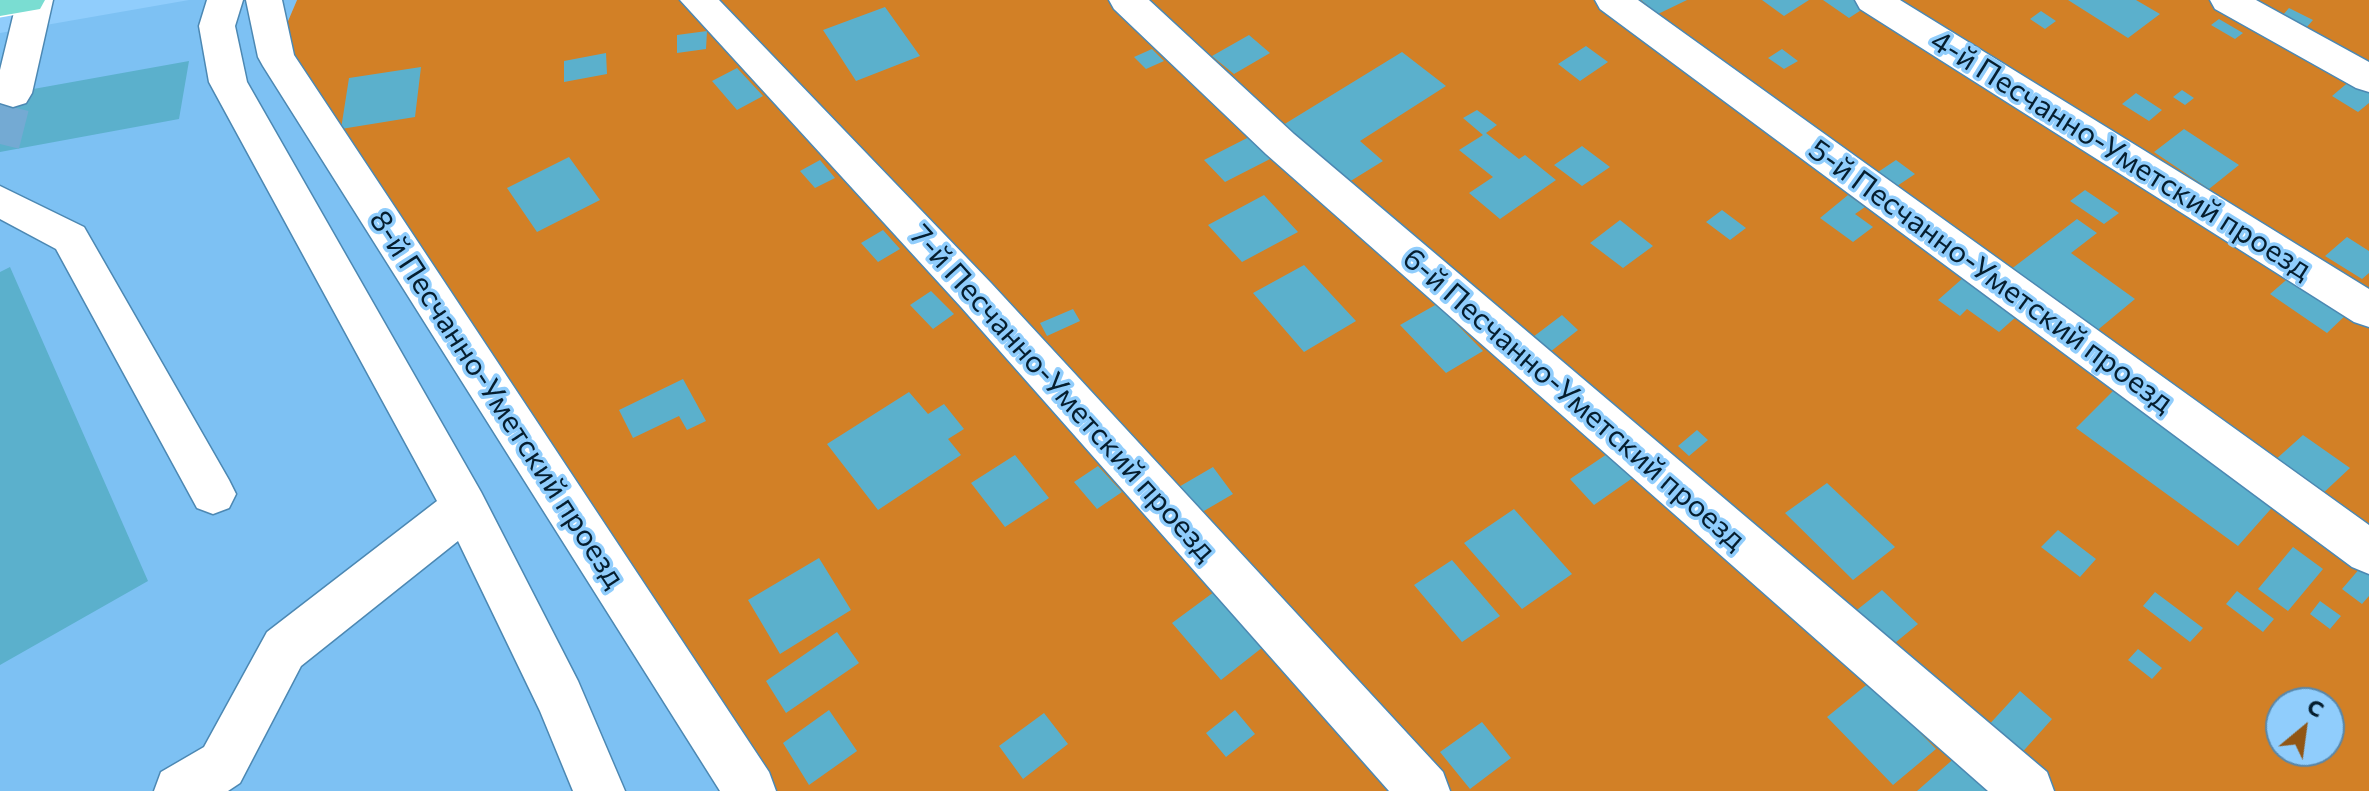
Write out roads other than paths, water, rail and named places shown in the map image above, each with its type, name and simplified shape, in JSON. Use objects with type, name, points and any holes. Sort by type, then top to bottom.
[{"type":"main road","points":[[0,4],[27,0]]},
{"type":"street","points":[[13,93],[35,0]]},
{"type":"street","points":[[225,0],[217,26],[228,82],[465,507],[560,698],[599,791]]},
{"type":"street","name":"8-й Песчанно-Уметский проезд","points":[[264,0],[276,57],[750,791]]},
{"type":"street","name":"7-й Песчанно-Уметский проезд","points":[[698,0],[976,295],[1424,791]]},
{"type":"street","name":"6-й Песчанно-Уметский проезд","points":[[1127,0],[1280,144],[2028,791]]},
{"type":"street","name":"5-й Песчанно-Уметский проезд","points":[[1613,0],[2369,552]]},
{"type":"street","name":"4-й Песчанно-Уметский проезд","points":[[1873,0],[2369,310]]},
{"type":"street","points":[[2228,0],[2369,79]]},
{"type":"street","points":[[0,201],[70,238],[213,494]]},
{"type":"street","points":[[180,791],[222,765],[284,649],[465,507]]},
{"type":"tunnel","points":[[0,144],[13,93]]}]
